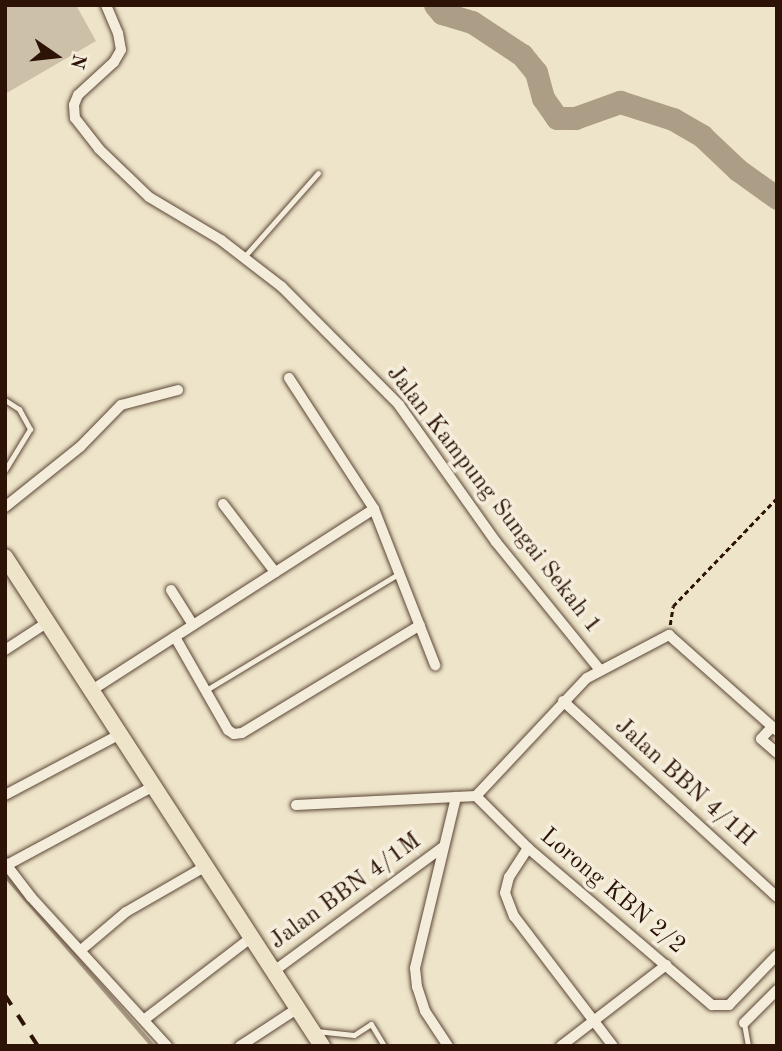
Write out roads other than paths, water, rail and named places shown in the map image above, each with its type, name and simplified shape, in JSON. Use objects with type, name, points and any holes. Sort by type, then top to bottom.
[{"type":"main road","points":[[5,557],[322,1046]]},
{"type":"street","name":"Jalan Kampung Sungai Sekah 1","points":[[106,5],[118,33],[121,50],[114,62],[78,95],[74,105],[75,118],[99,149],[149,197],[221,240],[282,287],[400,405],[496,542],[600,670]]},
{"type":"street","points":[[289,378],[374,509],[435,665]]},
{"type":"street","points":[[5,507],[80,447],[121,405],[178,390]]},
{"type":"street","points":[[223,504],[275,572]]},
{"type":"street","points":[[92,690],[374,509]]},
{"type":"street","points":[[171,590],[193,625]]},
{"type":"street","points":[[5,650],[48,622]]},
{"type":"street","points":[[175,637],[229,730],[234,734],[242,733],[420,625]]},
{"type":"street","points":[[296,805],[476,796],[563,701],[600,670],[669,635],[774,729],[761,739],[777,753]]},
{"type":"street","name":"Jalan BBN 4/1H","points":[[563,701],[777,897]]},
{"type":"street","points":[[5,795],[120,734]]},
{"type":"street","points":[[154,786],[6,864],[31,897],[167,1046]]},
{"type":"street","name":"Lorong KBN 2/2","points":[[476,796],[528,848],[712,1004],[729,1005],[777,955]]},
{"type":"street","points":[[448,1046],[425,1011],[417,987],[415,968],[456,797]]},
{"type":"street","name":"Jalan BBN 4/1M","points":[[274,971],[443,847]]},
{"type":"street","points":[[528,848],[509,877],[505,893],[514,916],[613,1046]]},
{"type":"street","points":[[80,950],[126,912],[205,866]]},
{"type":"street","points":[[145,1019],[251,937]]},
{"type":"street","points":[[561,1046],[666,965]]},
{"type":"street","points":[[744,1023],[777,990]]},
{"type":"street","points":[[240,1046],[298,1008]]},
{"type":"lane","points":[[244,257],[318,173]]},
{"type":"lane","points":[[5,400],[19,409],[30,429],[5,470]]},
{"type":"lane","points":[[206,691],[400,573]]},
{"type":"lane","points":[[744,1023],[748,1046]]},
{"type":"lane","points":[[313,1031],[354,1035],[371,1024],[384,1046]]},
{"type":"waterway","points":[[435,5],[442,13],[472,22],[522,55],[536,72],[543,98],[557,118],[575,118],[620,102],[673,119],[702,136],[738,170],[777,198]]},
{"type":"waterway","points":[[5,875],[153,1046]]},
{"type":"railway","points":[[5,995],[38,1046]]}]
